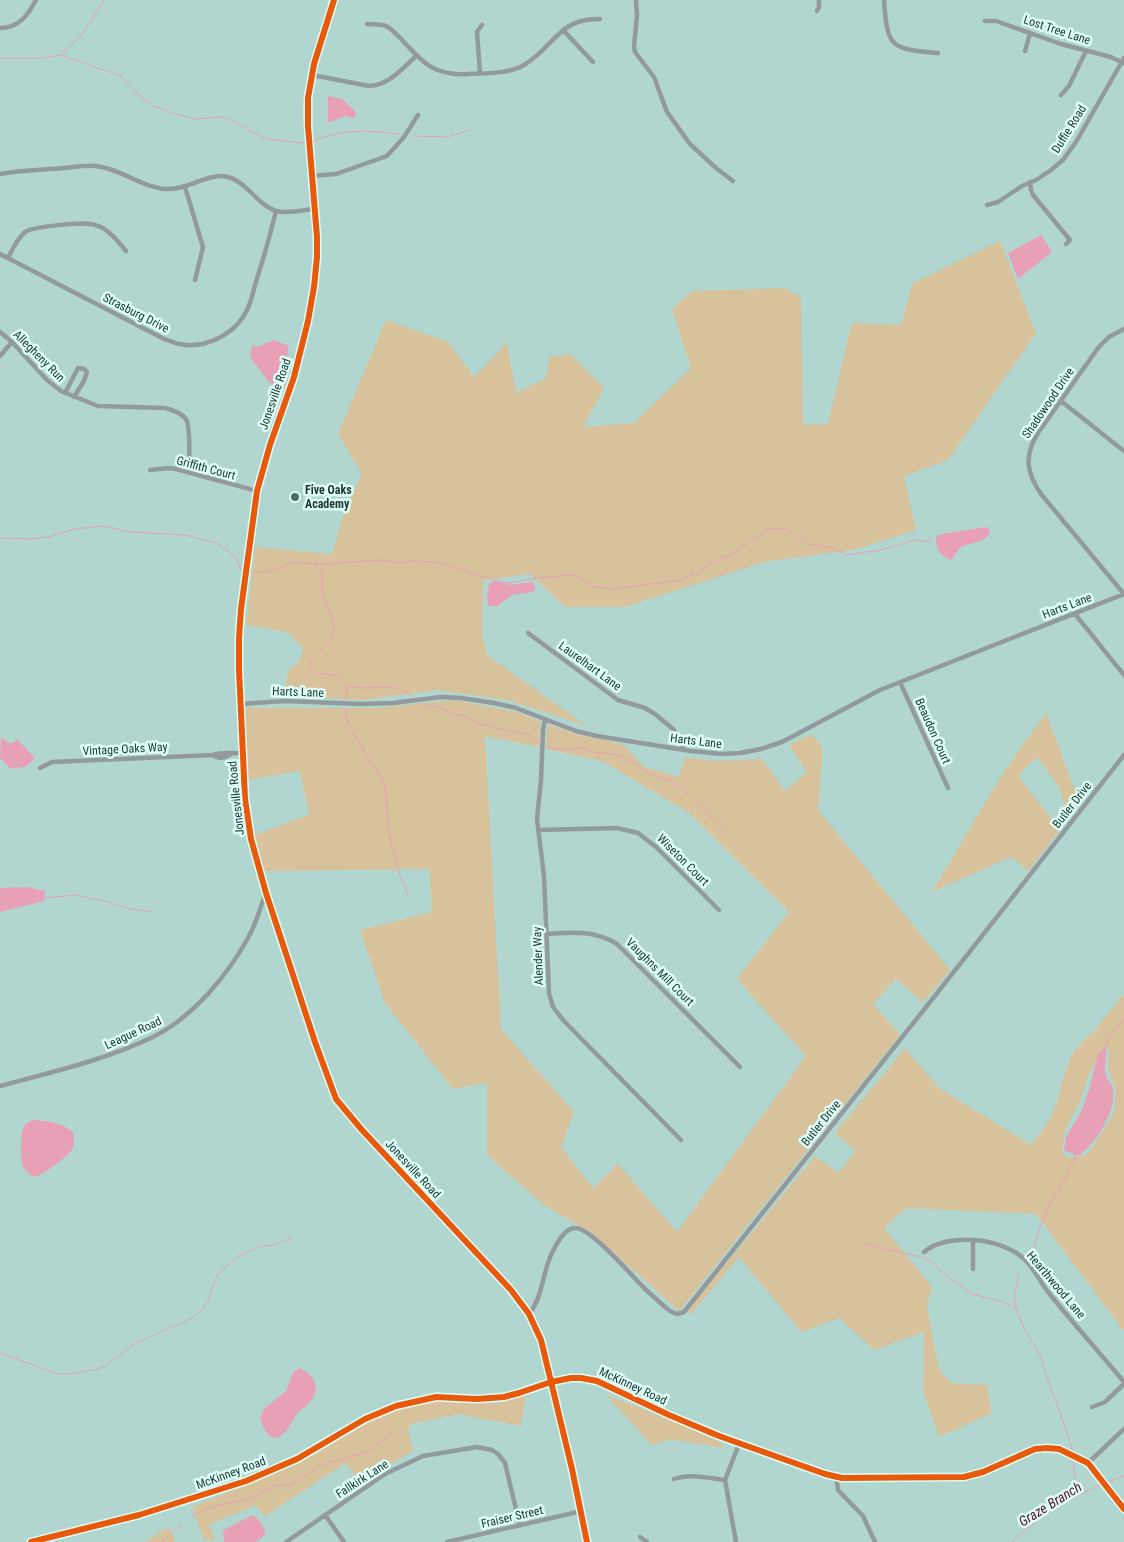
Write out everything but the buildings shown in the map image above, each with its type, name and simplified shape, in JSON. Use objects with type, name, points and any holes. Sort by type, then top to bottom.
[{"type":"street","points":[[0,28],[7,28],[18,24],[29,14],[36,0]]},
{"type":"street","name":"Jonesville Road","points":[[334,0],[312,75],[308,108],[311,176],[317,237],[317,257],[312,301],[294,377],[270,445],[257,491],[238,638],[242,754],[247,816],[266,893],[315,1042],[336,1098],[362,1130],[511,1290],[529,1314],[541,1340],[582,1511],[587,1542]]},
{"type":"street","points":[[636,0],[635,52],[654,77],[667,112],[690,144],[733,181]]},
{"type":"street","points":[[817,11],[819,0]]},
{"type":"street","points":[[884,0],[886,27],[894,43],[904,49],[938,53]]},
{"type":"street","points":[[366,24],[386,26],[431,68],[454,75],[508,71],[523,66],[536,57],[570,24],[583,20],[600,19]]},
{"type":"street","name":"Lost Tree Lane","points":[[985,21],[996,21],[1086,51],[1123,61]]},
{"type":"street","points":[[480,73],[477,32],[482,25]]},
{"type":"street","points":[[563,30],[593,62]]},
{"type":"street","points":[[1025,51],[1030,33]]},
{"type":"street","points":[[1061,95],[1069,86],[1086,51]]},
{"type":"street","points":[[312,75],[378,85],[390,79],[416,56]]},
{"type":"street","name":"Duffie Road","points":[[987,205],[998,202],[1051,170],[1068,153],[1123,61]]},
{"type":"street","points":[[311,176],[336,174],[387,156],[404,137],[418,116]]},
{"type":"street","points":[[0,174],[95,166],[114,170],[160,188],[170,189],[185,187],[222,176],[231,178],[244,186],[262,202],[276,210],[314,209]]},
{"type":"street","points":[[1030,182],[1033,196],[1070,240],[1066,244]]},
{"type":"street","points":[[185,187],[203,247],[195,280]]},
{"type":"street","name":"Strasburg Drive","points":[[0,254],[164,339],[179,344],[198,345],[225,335],[242,318],[247,310],[276,210]]},
{"type":"street","points":[[8,258],[17,241],[25,232],[32,229],[64,225],[90,224],[101,227],[113,236],[126,251]]},
{"type":"street","name":"Shadowood Drive","points":[[1124,329],[1112,334],[1101,343],[1038,433],[1032,444],[1029,459],[1031,476],[1041,494],[1124,594]]},
{"type":"street","name":"Allegheny Run","points":[[0,332],[12,342],[47,380],[65,393],[98,406],[165,408],[174,410],[186,420],[189,427],[189,472]]},
{"type":"street","points":[[0,356],[12,342]]},
{"type":"street","points":[[65,393],[78,368],[84,369],[87,372],[84,381],[74,396]]},
{"type":"street","points":[[1061,401],[1124,451]]},
{"type":"street","name":"Griffith Court","points":[[150,470],[168,468],[189,472],[257,491]]},
{"type":"street","name":"Harts Lane","points":[[240,704],[285,700],[346,704],[393,703],[431,697],[449,697],[504,705],[576,731],[597,736],[684,750],[731,754],[770,746],[794,736],[863,698],[900,682],[1124,594]]},
{"type":"street","points":[[1075,614],[1124,675]]},
{"type":"street","name":"Laurelhart Lane","points":[[528,633],[618,700],[645,708],[655,714],[673,729],[680,738],[684,750]]},
{"type":"street","name":"Beaudon Court","points":[[900,682],[948,788]]},
{"type":"street","name":"Alender Way","points":[[545,720],[538,830],[544,876],[551,1002],[563,1020],[681,1140]]},
{"type":"street","name":"Vintage Oaks Way","points":[[40,768],[52,762],[212,754],[220,752],[242,754]]},
{"type":"street","name":"Butler Drive","points":[[529,1314],[538,1299],[547,1265],[553,1252],[563,1236],[575,1228],[586,1232],[670,1311],[679,1314],[684,1312],[1124,754]]},
{"type":"street","name":"Wiseton Court","points":[[538,830],[617,828],[638,833],[656,847],[719,910]]},
{"type":"street","name":"League Road","points":[[0,1086],[75,1066],[118,1052],[171,1026],[210,991],[238,956],[256,922],[266,893]]},
{"type":"street","name":"Vaughns Mill Court","points":[[547,934],[593,934],[605,937],[617,944],[740,1066]]},
{"type":"street","name":"Hearthwood Lane","points":[[924,1252],[931,1246],[950,1241],[990,1242],[1024,1258],[1048,1292],[1124,1383]]},
{"type":"street","points":[[973,1241],[973,1270]]},
{"type":"street","name":"McKinney Road","points":[[31,1542],[139,1515],[246,1481],[298,1459],[365,1420],[396,1406],[436,1397],[477,1399],[504,1397],[551,1382],[576,1377],[597,1381],[684,1422],[739,1444],[824,1474],[856,1479],[964,1477],[983,1472],[1028,1451],[1042,1448],[1063,1450],[1088,1463],[1124,1509]]},
{"type":"street","points":[[1092,1407],[1105,1402],[1124,1383]]},
{"type":"street","points":[[1088,1463],[1124,1429]]},
{"type":"street","points":[[736,1542],[725,1480],[739,1444]]},
{"type":"street","name":"Fallkirk Lane","points":[[286,1542],[383,1475],[423,1456],[481,1447],[495,1452],[505,1463],[520,1526]]},
{"type":"street","points":[[674,1479],[689,1476],[725,1480]]},
{"type":"street","points":[[836,1476],[838,1490],[862,1516],[875,1542]]},
{"type":"street","name":"Fraiser Street","points":[[447,1542],[582,1511]]},
{"type":"street","points":[[325,1515],[344,1542]]},
{"type":"street","points":[[640,1537],[647,1542]]},
{"type":"shaded area","points":[[328,96],[342,99],[355,111],[356,116],[353,118],[345,116],[328,123]]},
{"type":"shaded area","points":[[1041,235],[1052,252],[1018,279],[1008,253]]},
{"type":"shaded area","points":[[1000,241],[1036,333],[948,460],[904,476],[916,530],[852,550],[765,562],[625,607],[565,607],[530,574],[483,580],[482,635],[487,655],[587,726],[507,700],[438,690],[365,700],[284,696],[288,671],[299,662],[303,649],[288,632],[246,625],[255,547],[332,554],[344,513],[362,474],[338,434],[386,320],[448,342],[474,377],[507,343],[516,393],[546,378],[549,357],[570,354],[604,388],[583,427],[634,423],[691,368],[672,309],[693,291],[784,288],[801,297],[803,425],[828,424],[852,323],[901,325],[912,284]]},
{"type":"shaded area","points":[[274,340],[289,346],[286,363],[291,367],[284,389],[269,382],[250,357],[252,345],[257,347]]},
{"type":"shaded area","points":[[987,527],[990,530],[985,538],[959,549],[952,560],[942,555],[938,549],[936,537],[941,534]]},
{"type":"shaded area","points":[[496,580],[510,585],[532,582],[536,587],[533,592],[512,595],[497,606],[488,606],[489,584]]},
{"type":"shaded area","points":[[455,700],[517,712],[540,721],[539,747],[485,736],[501,1029],[574,1112],[561,1147],[593,1188],[618,1164],[677,1232],[806,1056],[737,979],[789,912],[688,812],[602,761],[546,749],[547,724],[576,734],[623,744],[644,767],[678,777],[686,757],[713,761],[762,759],[785,791],[807,772],[789,745],[812,734],[823,748],[818,810],[950,970],[923,1002],[896,979],[873,1004],[900,1035],[679,1311],[593,1234],[544,1205],[487,1155],[487,1083],[453,1089],[385,1003],[360,930],[432,912],[430,869],[264,871],[255,835],[309,815],[300,771],[247,780],[245,708],[377,708]]},
{"type":"shaded area","points":[[1046,713],[1080,804],[1069,818],[1058,785],[1037,757],[1018,776],[1060,830],[1028,871],[1011,857],[932,892],[1003,773]]},
{"type":"shaded area","points":[[1,737],[8,743],[13,743],[17,739],[35,758],[25,767],[10,768],[0,758]]},
{"type":"shaded area","points":[[27,887],[45,891],[44,901],[0,912],[0,888]]},
{"type":"shaded area","points":[[1124,994],[1124,1331],[1036,1214],[906,1208],[884,1228],[932,1287],[927,1306],[939,1370],[951,1383],[987,1385],[992,1413],[939,1437],[923,1390],[924,1332],[874,1350],[839,1318],[801,1332],[739,1257],[691,1314],[687,1311],[815,1156],[838,1173],[856,1151],[835,1133],[905,1048],[939,1088],[1031,1145],[1047,1124],[1057,1103],[1062,1081],[1072,1053],[1094,1030],[1100,1039],[1095,1030]],"holes":[[[1105,1046],[1109,1052],[1108,1067],[1116,1091],[1114,1114],[1087,1155],[1067,1158],[1062,1152],[1065,1131],[1081,1098],[1089,1074]]]},
{"type":"shaded area","points":[[1106,1049],[1105,1073],[1111,1085],[1112,1104],[1105,1124],[1099,1133],[1087,1149],[1080,1155],[1075,1155],[1064,1150],[1066,1137],[1081,1112],[1098,1054]]},
{"type":"shaded area","points":[[33,1120],[64,1126],[73,1132],[74,1140],[73,1148],[66,1156],[50,1169],[35,1177],[24,1168],[21,1152],[23,1130],[26,1124]]},
{"type":"shaded area","points":[[299,1368],[309,1374],[315,1382],[314,1397],[298,1412],[287,1429],[274,1438],[266,1432],[260,1418],[264,1409],[286,1391],[293,1372]]},
{"type":"shaded area","points":[[526,1395],[521,1426],[459,1414],[411,1424],[408,1430],[413,1451],[360,1481],[346,1463],[265,1516],[256,1505],[209,1525],[215,1540],[204,1540],[192,1507],[300,1463],[381,1415],[397,1409],[429,1402],[501,1403]]},
{"type":"shaded area","points":[[606,1395],[714,1437],[724,1448],[670,1439],[652,1445]]},
{"type":"shaded area","points":[[253,1515],[262,1524],[265,1535],[256,1542],[224,1542],[223,1533],[225,1529]]},
{"type":"shaded area","points":[[168,1527],[176,1539],[173,1542],[145,1542]]},
{"type":"waterway","points":[[0,58],[42,58],[60,55],[82,35],[104,0]]},
{"type":"waterway","points":[[60,55],[121,76],[138,94],[153,106],[194,119],[223,117],[262,137],[305,143]]},
{"type":"waterway","points":[[413,136],[448,137],[469,130]]},
{"type":"waterway","points":[[313,141],[345,132],[399,134]]},
{"type":"waterway","points":[[0,538],[32,539],[48,537],[75,529],[103,526],[131,532],[185,535],[217,543],[237,558],[240,569],[245,570]]},
{"type":"waterway","points":[[501,582],[509,583],[537,578],[574,575],[595,587],[615,589],[680,580],[698,573],[718,559],[736,552],[769,529],[777,528],[785,529],[810,544],[829,547],[847,555],[880,550],[916,540],[931,542]]},
{"type":"waterway","points":[[248,571],[267,572],[291,563],[326,564],[379,560],[400,563],[413,561],[441,563],[497,581]]},
{"type":"waterway","points":[[314,564],[321,572],[324,598],[332,620],[333,631],[330,641],[309,666],[317,674],[333,675],[353,687],[392,687],[407,692],[413,697]]},
{"type":"waterway","points":[[346,701],[347,686]]},
{"type":"waterway","points":[[419,703],[469,718],[477,723],[528,734],[539,743]]},
{"type":"waterway","points":[[346,708],[346,717],[355,737],[385,783],[389,833],[400,876],[408,895]]},
{"type":"waterway","points":[[546,746],[562,749],[585,748],[591,752],[614,754],[632,762],[652,775],[673,782],[725,830]]},
{"type":"waterway","points":[[45,898],[76,895],[130,909],[152,912]]},
{"type":"waterway","points":[[1104,1049],[1109,1038],[1124,1019]]},
{"type":"waterway","points":[[1032,1254],[1044,1218],[1076,1153]]},
{"type":"waterway","points":[[0,1353],[58,1374],[71,1374],[105,1366],[134,1344],[192,1318],[203,1309],[208,1301],[217,1275],[237,1257],[262,1246],[273,1245],[292,1238]]},
{"type":"waterway","points":[[867,1244],[925,1258],[972,1294],[1006,1303],[1014,1308]]},
{"type":"waterway","points":[[1019,1275],[1014,1296],[1016,1309],[1025,1330],[1041,1357],[1072,1450]]},
{"type":"waterway","points":[[191,1518],[213,1507],[253,1497],[273,1486],[292,1484],[322,1465],[365,1452],[391,1434]]},
{"type":"waterway","points":[[1070,1499],[1075,1480],[1073,1459]]},
{"type":"waterway","name":"Graze Branch","points":[[1107,1482],[1124,1476]]},
{"type":"waterway","name":"Graze Branch","points":[[1012,1542],[1031,1525],[1053,1510],[1076,1496],[1100,1485]]},
{"type":"waterway","points":[[161,1542],[182,1524]]},
{"type":"cycle path","points":[[334,0],[314,64],[308,98],[308,126],[317,237],[314,287],[308,321],[294,377],[270,445],[257,491],[241,609],[239,669],[245,799],[251,839],[266,893],[315,1042],[336,1099],[362,1130],[511,1290],[529,1314],[541,1340],[572,1469],[587,1542]]},
{"type":"cycle path","points":[[31,1542],[139,1515],[246,1481],[297,1459],[365,1419],[396,1406],[436,1397],[477,1399],[504,1397],[551,1382],[571,1378],[597,1381],[719,1436],[825,1474],[842,1478],[964,1477],[983,1472],[1035,1449],[1059,1449],[1088,1463],[1124,1509]]},
{"type":"place","name":"Five Oaks Academy","points":[[295,497]]}]
